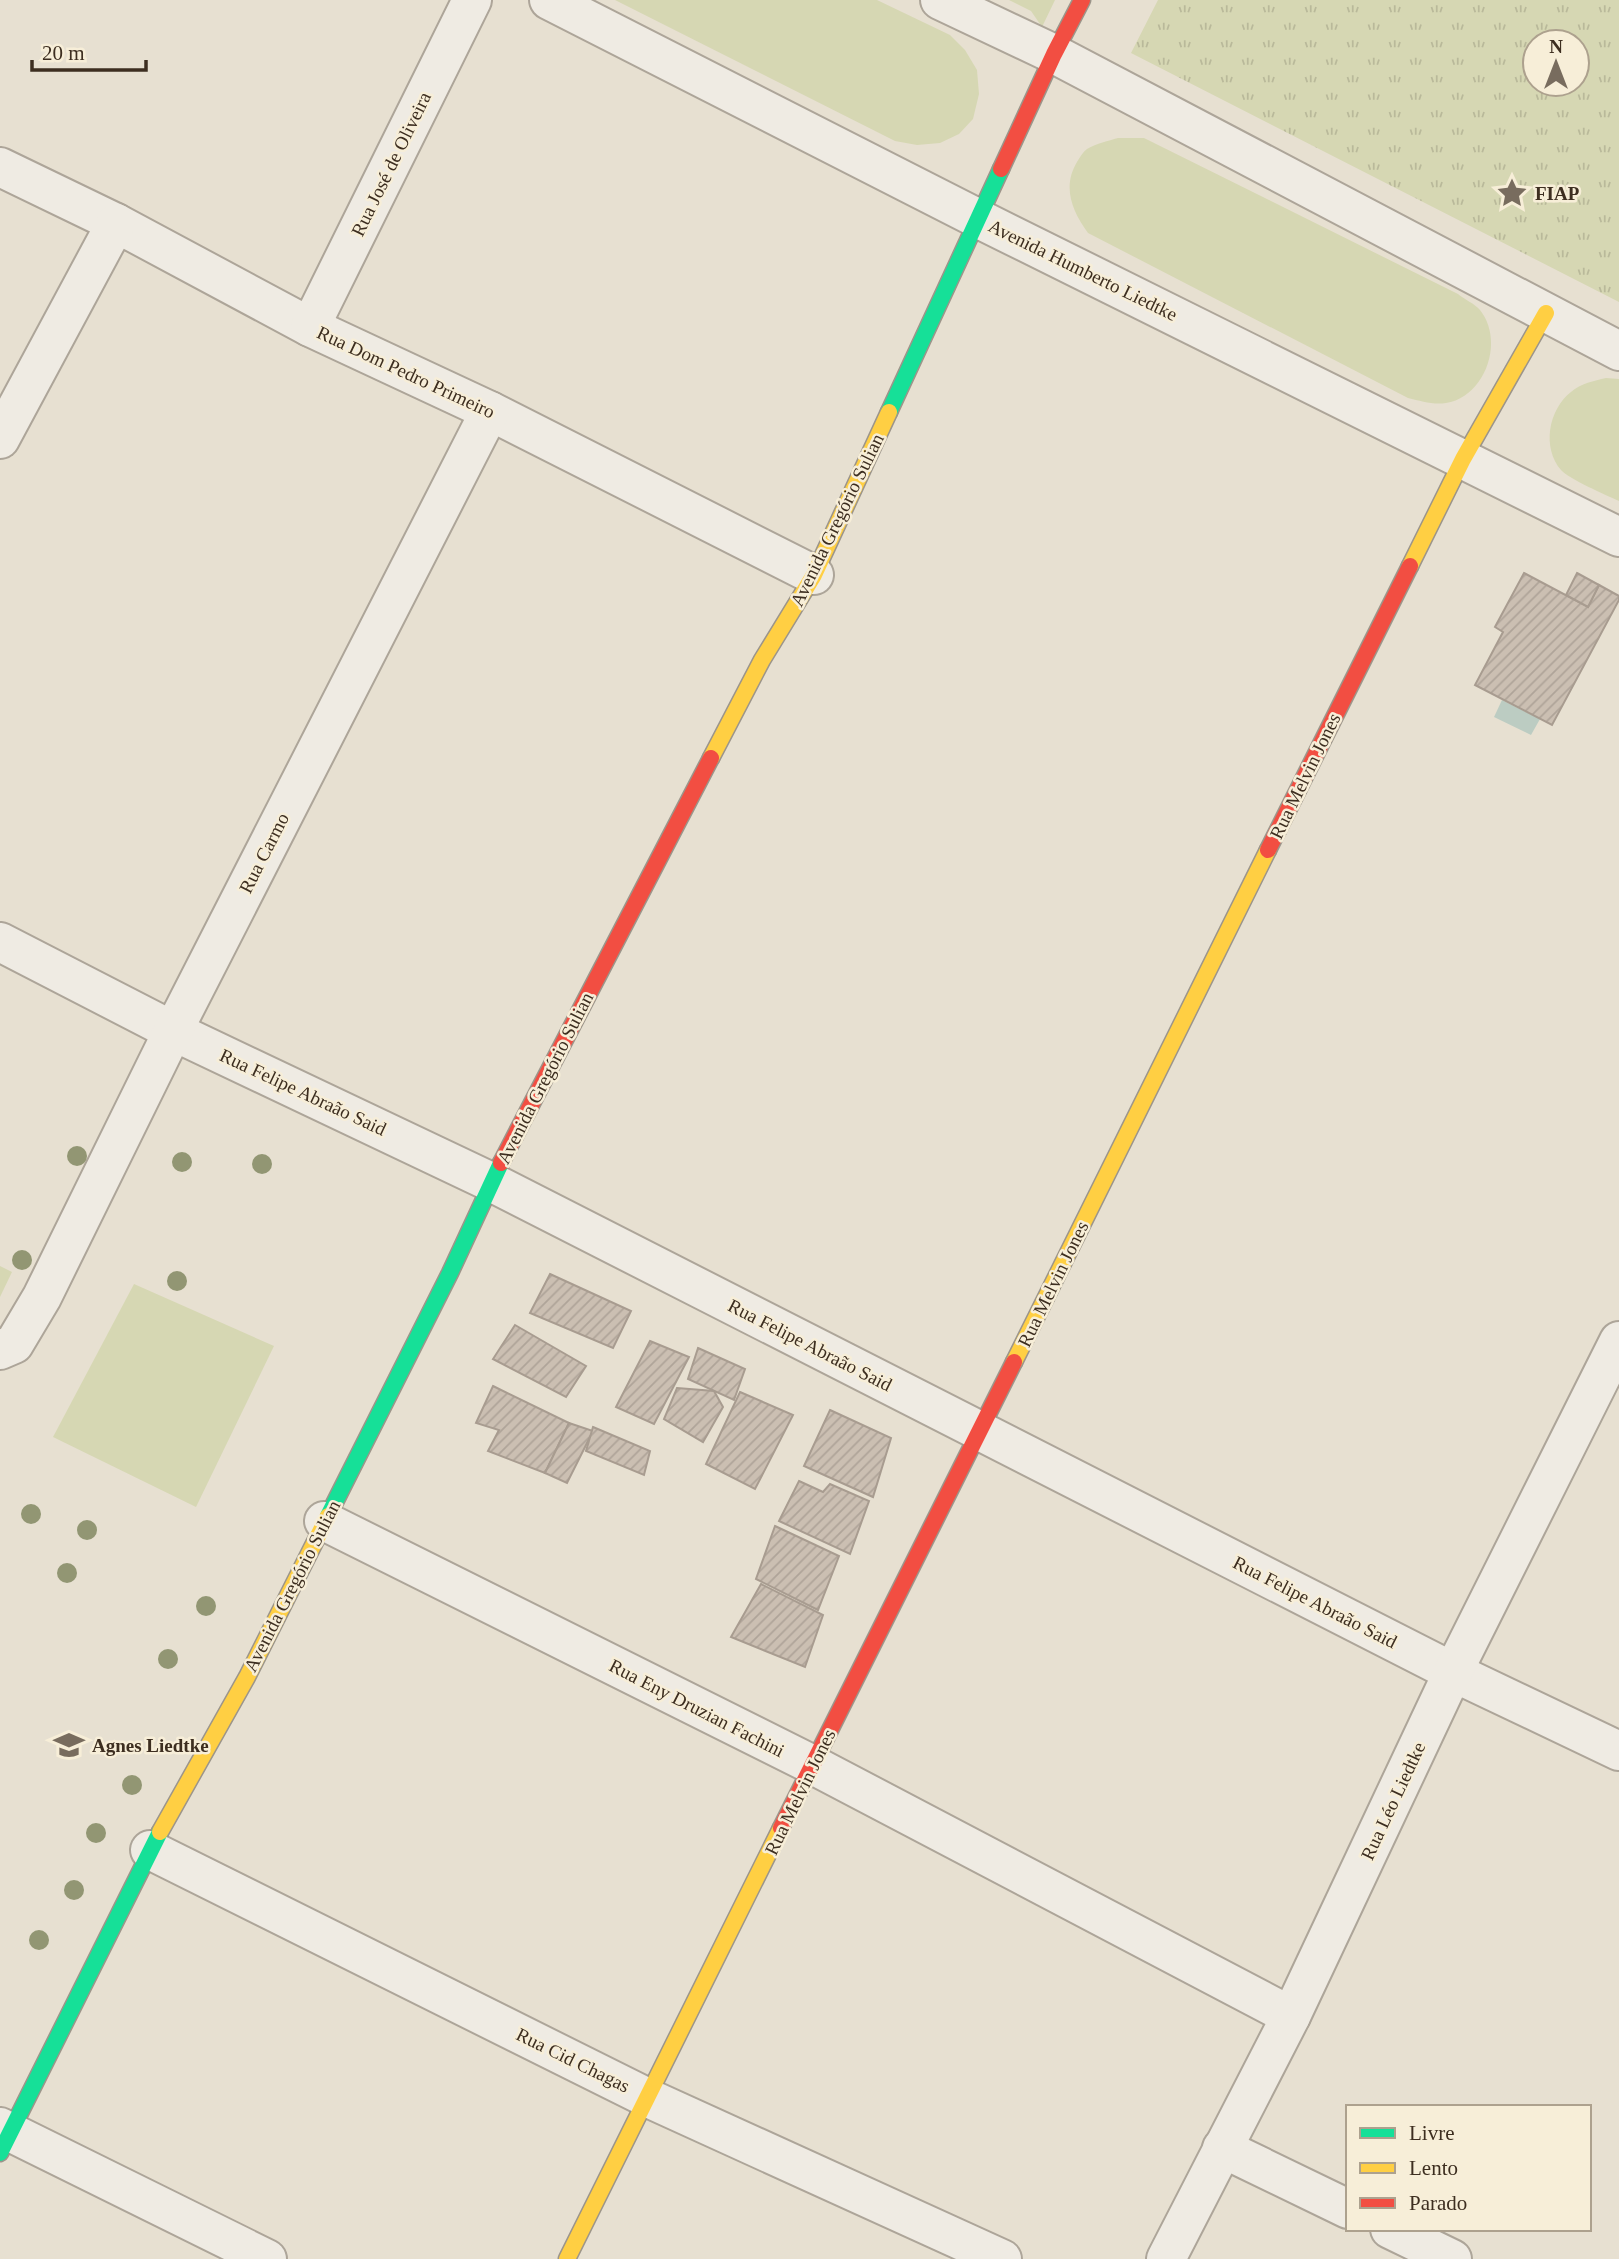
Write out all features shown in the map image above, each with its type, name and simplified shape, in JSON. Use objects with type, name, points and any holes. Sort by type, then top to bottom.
[{"type":"street","name":"Rua José de Oliveira","points":[[310,327],[471,0]]},
{"type":"street","name":"Avenida Humberto Liedtke","points":[[548,0],[979,219],[1619,537]]},
{"type":"street","points":[[940,0],[1054,54],[1619,351]]},
{"type":"street","name":"Avenida Gregório Sulian","points":[[4,2137],[150,1850],[247,1677],[450,1273],[491,1182],[762,660],[814,575],[1054,54],[1082,0]]},
{"type":"street","name":"Rua Dom Pedro Primeiro","points":[[0,167],[116,223],[310,327],[491,411],[814,575]]},
{"type":"street","points":[[0,439],[116,223]]},
{"type":"street","name":"Rua Melvin Jones","points":[[568,2259],[1463,458],[1546,313]]},
{"type":"street","name":"Rua Carmo","points":[[0,1349],[14,1344],[42,1297],[173,1031],[491,411]]},
{"type":"street","name":"Rua Felipe Abraão Said","points":[[0,942],[173,1031],[491,1182],[1453,1672],[1619,1751]]},
{"type":"street","name":"Rua Léo Liedtke","points":[[1166,2259],[1292,2016],[1453,1672],[1619,1341]]},
{"type":"street","name":"Rua Eny Druzian Fachini","points":[[324,1521],[813,1765],[1292,2016]]},
{"type":"street","name":"Rua Cid Chagas","points":[[150,1850],[648,2098],[1002,2259]]},
{"type":"street","points":[[4,2137],[267,2259]]},
{"type":"street","points":[[1222,2148],[1346,2208]]},
{"type":"street","points":[[1394,2231],[1452,2259]]},
{"type":"green space","points":[[615,0],[877,0],[950,35],[965,50],[977,70],[979,94],[973,119],[959,134],[940,143],[917,145],[895,141]]},
{"type":"green space","points":[[1009,0],[1055,0],[1042,27],[1031,11]]},
{"type":"green space","name":"FIAP","points":[[1158,0],[1619,0],[1619,302],[1131,53]]},
{"type":"green space","points":[[1118,138],[1144,138],[1458,294],[1480,310],[1491,337],[1491,351],[1480,379],[1460,399],[1446,403],[1408,398],[1088,233],[1077,216],[1071,199],[1070,181],[1073,171],[1080,156],[1087,149]]},
{"type":"green space","points":[[1606,378],[1619,379],[1619,501],[1565,474],[1551,451],[1550,430],[1563,400],[1579,386]]},
{"type":"green space","points":[[0,1266],[12,1272],[0,1297]]},
{"type":"green space","points":[[134,1284],[274,1346],[196,1507],[53,1437]]},
{"type":"shaded area","points":[[1502,700],[1540,719],[1531,735],[1494,717]]},
{"type":"building","points":[[1524,573],[1588,607],[1599,585],[1619,596],[1552,725],[1475,685],[1503,632],[1495,627]]},
{"type":"building","points":[[1577,573],[1599,585],[1588,607],[1566,595]]},
{"type":"building","points":[[550,1274],[631,1311],[613,1348],[530,1313]]},
{"type":"building","points":[[515,1325],[586,1366],[566,1397],[493,1359]]},
{"type":"building","points":[[650,1341],[689,1357],[654,1424],[616,1407]]},
{"type":"building","points":[[698,1348],[745,1369],[734,1400],[688,1379]]},
{"type":"building","points":[[493,1386],[569,1423],[545,1473],[488,1451],[499,1430],[476,1423]]},
{"type":"building","points":[[677,1388],[714,1391],[723,1407],[703,1442],[664,1419]]},
{"type":"building","points":[[740,1392],[793,1415],[755,1489],[706,1464]]},
{"type":"building","points":[[830,1410],[891,1438],[873,1497],[804,1466]]},
{"type":"building","points":[[569,1423],[593,1431],[567,1483],[545,1473]]},
{"type":"building","points":[[593,1427],[650,1451],[644,1475],[586,1451]]},
{"type":"building","points":[[799,1481],[823,1492],[830,1484],[869,1501],[850,1554],[779,1521]]},
{"type":"building","points":[[775,1526],[839,1556],[818,1610],[756,1579]]},
{"type":"building","points":[[761,1584],[823,1615],[805,1667],[731,1637]]},
{"type":"traffic: fast","points":[[889,412],[1001,169]]},
{"type":"traffic: fast","points":[[328,1516],[450,1273],[501,1163]]},
{"type":"traffic: fast","points":[[0,2153],[160,1832]]},
{"type":"traffic: slow","points":[[1410,566],[1463,459],[1546,313]]},
{"type":"traffic: slow","points":[[711,758],[762,660],[814,575],[889,412]]},
{"type":"traffic: slow","points":[[1014,1362],[1268,850]]},
{"type":"traffic: slow","points":[[160,1832],[247,1677],[328,1516]]},
{"type":"traffic: slow","points":[[567,2259],[781,1828]]},
{"type":"traffic: jam","points":[[1001,169],[1082,0]]},
{"type":"traffic: jam","points":[[1268,850],[1410,566]]},
{"type":"traffic: jam","points":[[501,1163],[711,758]]},
{"type":"traffic: jam","points":[[781,1828],[1014,1362]]},
{"type":"place","name":"FIAP","points":[[1512,193]]},
{"type":"place","name":"Agnes Liedtke","points":[[69,1745]]}]
